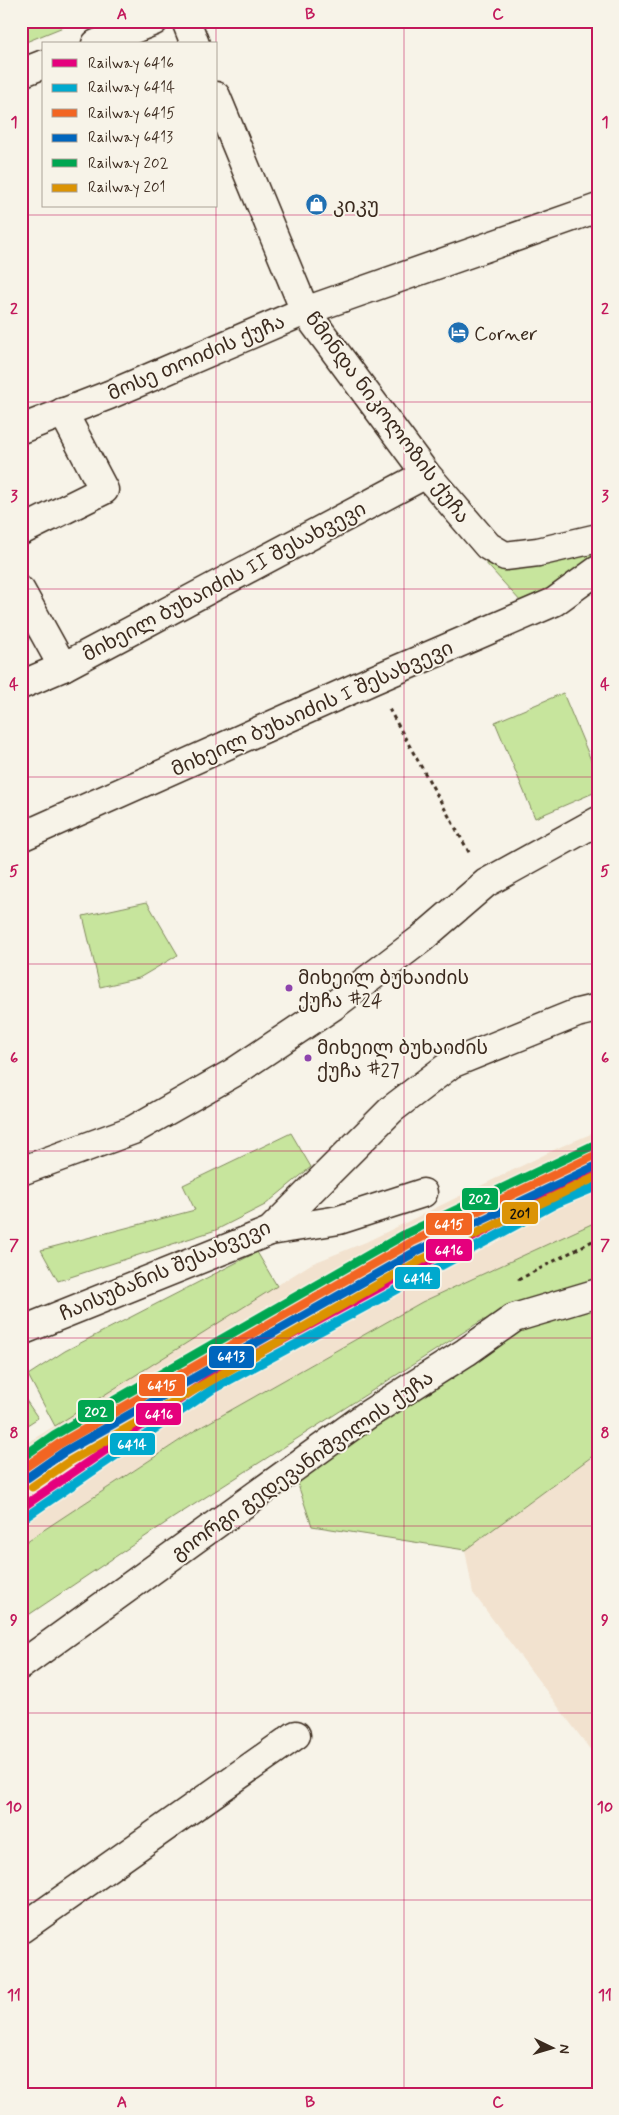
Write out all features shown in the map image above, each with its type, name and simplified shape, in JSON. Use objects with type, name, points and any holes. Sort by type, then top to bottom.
[{"type":"street","points":[[101,42],[154,21]]},
{"type":"street","points":[[186,21],[194,42]]},
{"type":"street","points":[[21,72],[42,65]]},
{"type":"street","name":"წმინდა ნიკოლოზის ქუჩა","points":[[218,101],[305,311],[426,474],[488,546],[505,556],[538,552],[598,538]]},
{"type":"street","name":"მოსე თოიძის ქუჩა","points":[[21,429],[305,311],[598,208]]},
{"type":"street","points":[[21,531],[104,490],[63,412]]},
{"type":"street","name":"მიხეილ ბუხაიძის II შესახვევი","points":[[21,686],[63,667],[426,474]]},
{"type":"street","name":"მიხეილ ბუხაიძის I შესახვევი","points":[[21,837],[554,602],[598,570]]},
{"type":"street","points":[[21,591],[63,667]]},
{"type":"street","points":[[21,1171],[133,1130],[233,1073],[347,995],[421,939],[486,883],[598,821]]},
{"type":"street","name":"ჩაისუბანის შესახვევი","points":[[21,1331],[270,1231],[392,1108],[451,1064],[576,1013],[598,1008]]},
{"type":"street","points":[[270,1231],[339,1220],[423,1193]]},
{"type":"street","name":"გიორგი გედევანიშვილის ქუჩა","points":[[21,1665],[367,1415],[466,1352],[514,1318],[598,1293]]},
{"type":"street","points":[[21,1929],[296,1735]]},
{"type":"path","points":[[374,680],[486,883]]},
{"type":"path","points":[[514,1318],[515,1282],[598,1238]]},
{"type":"shaded area","points":[[598,1131],[598,1221],[422,1302],[194,1431],[21,1545],[21,1447],[311,1264],[366,1242],[562,1146]]},
{"type":"shaded area","points":[[598,1452],[598,1760],[473,1593],[465,1550]]},
{"type":"green space","points":[[21,21],[78,21],[21,44]]},
{"type":"green space","points":[[598,550],[598,561],[562,585],[522,603],[483,560],[534,564]]},
{"type":"green space","points":[[563,693],[598,777],[598,791],[535,818],[495,722]]},
{"type":"green space","points":[[147,902],[178,955],[139,978],[100,987],[83,916]]},
{"type":"green space","points":[[291,1133],[311,1167],[265,1205],[216,1230],[58,1281],[41,1250],[195,1210],[183,1185]]},
{"type":"green space","points":[[598,1221],[598,1282],[481,1321],[173,1518],[21,1620],[21,1545],[194,1431],[422,1302]]},
{"type":"green space","points":[[257,1252],[277,1286],[55,1426],[28,1375],[65,1351]]},
{"type":"green space","points":[[598,1309],[598,1452],[465,1550],[312,1526],[296,1479],[536,1321]]},
{"type":"green space","points":[[21,1393],[38,1418],[21,1429]]},
{"type":"rail line","name":"202","points":[[21,1458],[54,1435],[407,1233],[594,1145]]},
{"type":"rail line","name":"6415","points":[[21,1470],[59,1444],[412,1242],[598,1154]]},
{"type":"rail line","name":"6413","points":[[27,1478],[64,1452],[417,1251],[598,1165]]},
{"type":"rail line","name":"6416","points":[[21,1508],[208,1380],[553,1194],[598,1175]]},
{"type":"rail line","name":"201","points":[[32,1487],[70,1461],[421,1260],[598,1176]]},
{"type":"rail line","name":"6414","points":[[27,1516],[213,1389],[557,1203],[598,1186]]},
{"type":"place","name":"კიკუ","points":[[317,205]]},
{"type":"place","name":"Corner","points":[[458,333]]},
{"type":"place","name":"მიხეილ ბუხაიძის ქუჩა #24","points":[[289,988]]},
{"type":"place","name":"მიხეილ ბუხაიძის ქუჩა #27","points":[[308,1058]]}]
